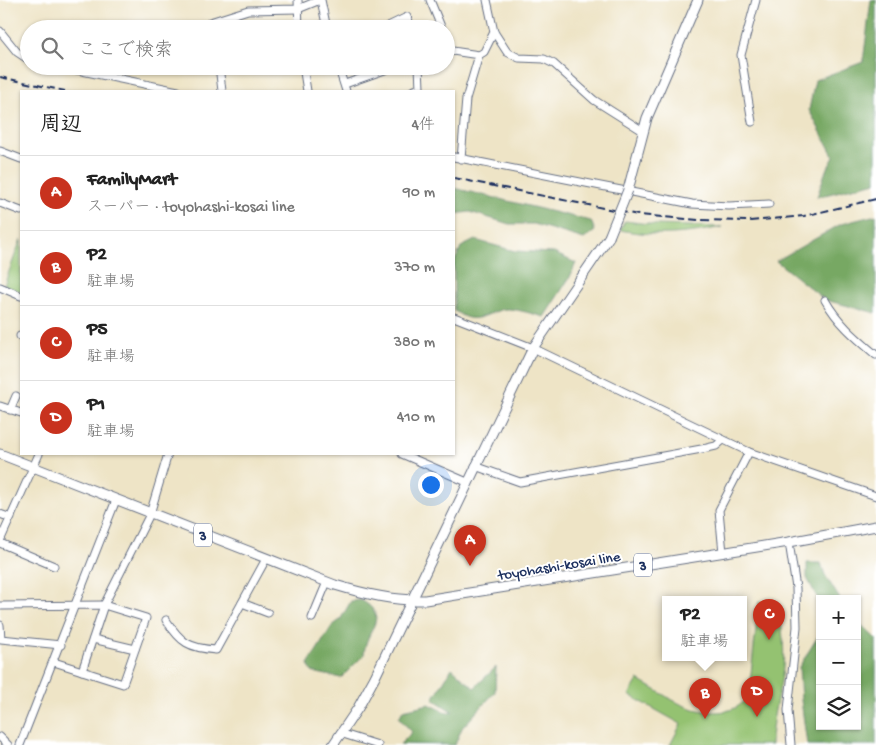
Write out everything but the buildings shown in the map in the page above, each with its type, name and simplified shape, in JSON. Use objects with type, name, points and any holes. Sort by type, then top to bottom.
[{"type":"main road","points":[[333,745],[358,708],[375,677],[533,348],[609,237],[628,190],[647,118],[698,0]]},
{"type":"main road","name":"toyohashi-kosai line","points":[[0,454],[327,582],[365,594],[410,601],[789,542],[876,526]]},
{"type":"street","points":[[298,0],[299,20]]},
{"type":"street","points":[[216,20],[248,10],[298,9],[321,0],[325,20]]},
{"type":"street","points":[[430,0],[438,20]]},
{"type":"street","points":[[487,0],[494,32],[507,52],[519,58],[544,59],[554,64],[594,100],[643,131]]},
{"type":"street","points":[[752,122],[742,55],[756,0]]},
{"type":"street","points":[[0,31],[20,54]]},
{"type":"street","points":[[455,51],[479,55],[484,52],[494,32]]},
{"type":"street","points":[[479,55],[466,99],[457,158],[692,204],[729,206],[768,204]]},
{"type":"street","points":[[101,75],[173,90]]},
{"type":"street","points":[[220,75],[222,90]]},
{"type":"street","points":[[304,75],[307,90]]},
{"type":"street","points":[[341,75],[346,88],[376,75]]},
{"type":"street","points":[[415,90],[420,88],[419,75]]},
{"type":"street","points":[[0,151],[20,159]]},
{"type":"street","points":[[0,203],[20,211]]},
{"type":"street","points":[[0,287],[20,296]]},
{"type":"street","points":[[826,300],[843,327],[876,355]]},
{"type":"street","points":[[455,317],[533,348],[749,452],[876,496]]},
{"type":"street","points":[[10,410],[16,396]]},
{"type":"street","points":[[0,406],[20,413]]},
{"type":"street","points":[[475,466],[520,482],[707,448],[716,446],[723,440]]},
{"type":"street","points":[[723,552],[719,510],[749,452]]},
{"type":"street","points":[[39,455],[0,542],[54,566]]},
{"type":"street","points":[[82,671],[104,605],[150,514],[168,455]]},
{"type":"street","points":[[404,455],[467,482]]},
{"type":"street","points":[[20,745],[61,645],[74,606],[116,500]]},
{"type":"street","points":[[0,514],[11,518]]},
{"type":"street","points":[[789,542],[796,588],[797,627],[789,684],[788,710],[791,745]]},
{"type":"street","points":[[166,620],[178,638],[198,648],[216,650],[266,559]]},
{"type":"street","points":[[312,618],[327,582]]},
{"type":"street","points":[[242,603],[268,613]]},
{"type":"street","points":[[0,606],[104,605],[146,618],[123,684],[54,662]]},
{"type":"street","points":[[0,625],[1,639],[61,645]]},
{"type":"street","points":[[93,638],[135,649]]},
{"type":"street","points":[[340,733],[378,745]]},
{"type":"street","points":[[0,737],[8,745]]},
{"type":"green space","points":[[871,0],[876,0],[876,182],[817,197],[825,173],[834,157],[809,110],[815,80],[863,62]]},
{"type":"green space","points":[[455,188],[591,221],[595,231],[584,239],[534,224],[509,224],[470,212],[455,214]]},
{"type":"green space","points":[[876,215],[876,313],[825,300],[776,261],[841,224]]},
{"type":"green space","points":[[625,221],[657,225],[722,227],[696,232],[646,234],[620,230]]},
{"type":"green space","points":[[475,240],[515,251],[554,253],[576,263],[570,277],[544,317],[509,309],[483,317],[469,318],[455,311],[455,261],[461,247]]},
{"type":"green space","points":[[20,242],[20,292],[4,285]]},
{"type":"green space","points":[[807,563],[821,563],[825,575],[838,595],[816,595],[807,578]]},
{"type":"green space","points":[[361,600],[375,612],[376,618],[365,646],[364,655],[341,678],[312,672],[308,664],[332,626],[340,620],[351,601]]},
{"type":"green space","points":[[759,602],[778,603],[783,639],[782,676],[773,719],[771,745],[670,745],[681,724],[629,695],[638,680],[687,707],[710,712],[734,709],[745,699],[749,691]]},
{"type":"green space","points":[[861,625],[876,639],[876,745],[807,745],[799,667],[816,639],[816,730],[861,730]]},
{"type":"green space","points":[[496,667],[495,692],[462,728],[455,745],[400,744],[412,732],[399,718],[403,710],[429,704],[448,713],[453,712],[433,699],[452,668],[474,688]]},
{"type":"railway","points":[[0,77],[60,90]]},
{"type":"railway","points":[[455,178],[638,215],[698,220],[750,221],[804,216],[876,199]]},
{"type":"place","name":"FamilyMart","points":[[470,566]]},
{"type":"place","name":"P5","points":[[769,640]]},
{"type":"place","name":"P1","points":[[757,717]]},
{"type":"place","name":"P2","points":[[705,719]]}]
